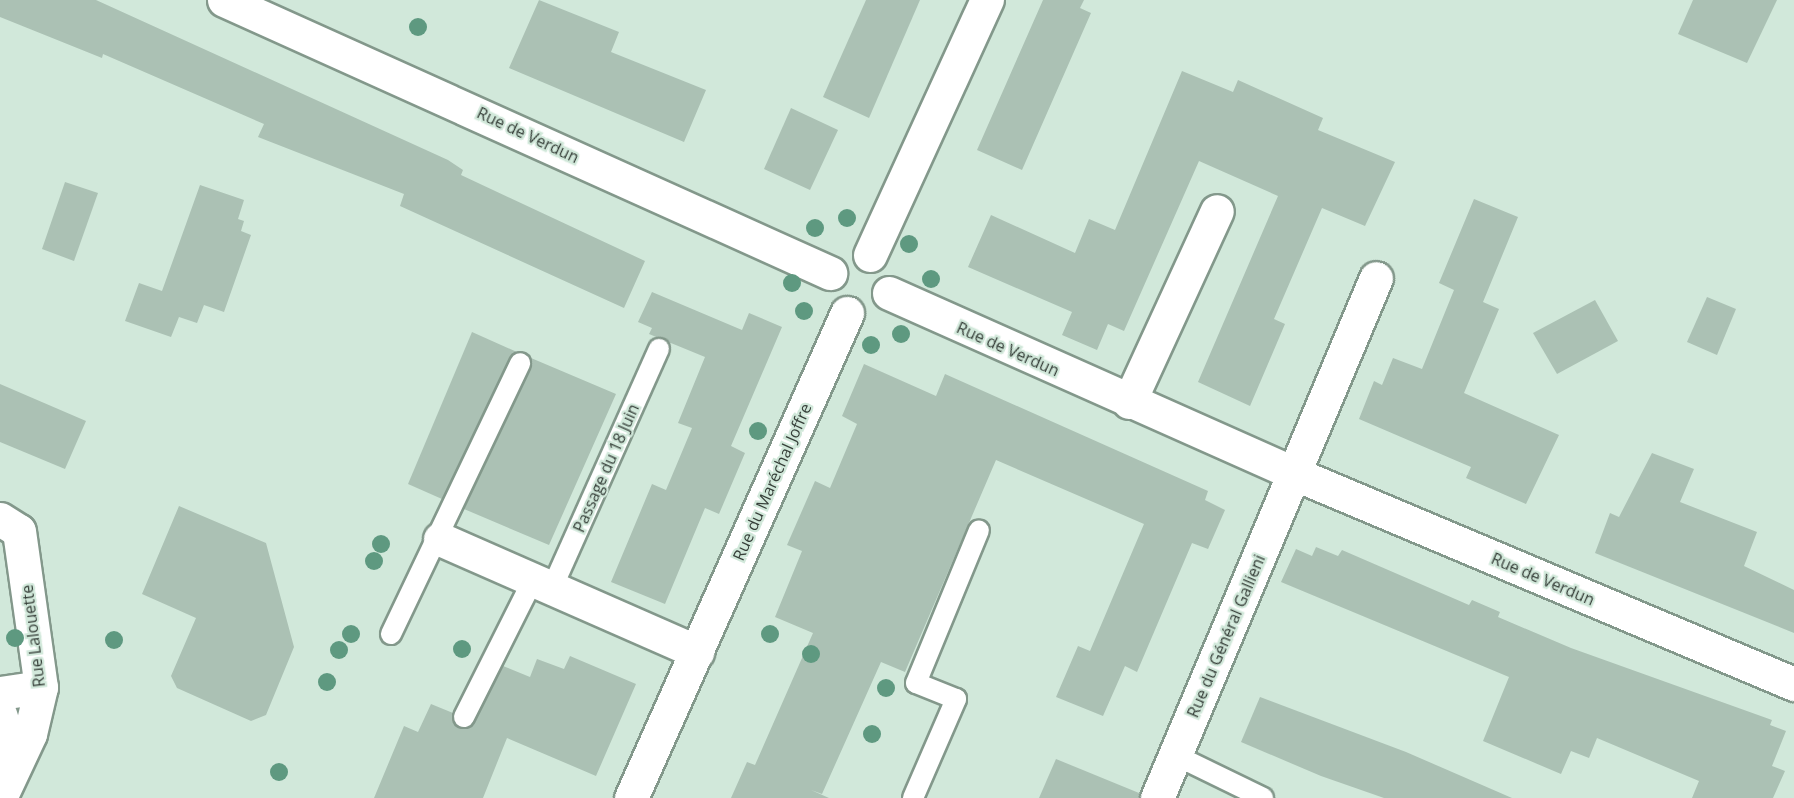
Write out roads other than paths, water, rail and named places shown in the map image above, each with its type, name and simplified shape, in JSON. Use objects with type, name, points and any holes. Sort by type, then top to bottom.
[{"type":"street","name":"Rue de Verdun","points":[[224,0],[830,273]]},
{"type":"street","points":[[870,255],[987,0]]},
{"type":"street","points":[[1129,402],[1217,211]]},
{"type":"street","points":[[852,254],[870,255],[885,267],[889,293],[867,314],[847,313],[833,301],[830,273],[852,254]]},
{"type":"street","points":[[1293,473],[1376,278]]},
{"type":"street","name":"Rue de Verdun","points":[[889,293],[1129,402],[1293,473],[1794,684]]},
{"type":"street","name":"Rue du Maréchal Joffre","points":[[632,798],[847,313]]},
{"type":"street","name":"Rue du Général Gallieni","points":[[1157,798],[1293,473]]},
{"type":"street","name":"Rue Lalouette","points":[[0,519],[19,531],[41,687],[30,734],[14,758],[0,798]]},
{"type":"street","points":[[440,539],[697,652]]},
{"type":"street","points":[[0,693],[41,687]]},
{"type":"street","points":[[0,714],[14,758]]},
{"type":"lane","name":"Passage du 18 Juin","points":[[464,717],[543,584],[659,349]]},
{"type":"lane","points":[[391,634],[440,539],[520,363]]},
{"type":"lane","points":[[913,798],[956,699],[916,683],[979,530]]},
{"type":"lane","points":[[1175,755],[1263,798]]}]
